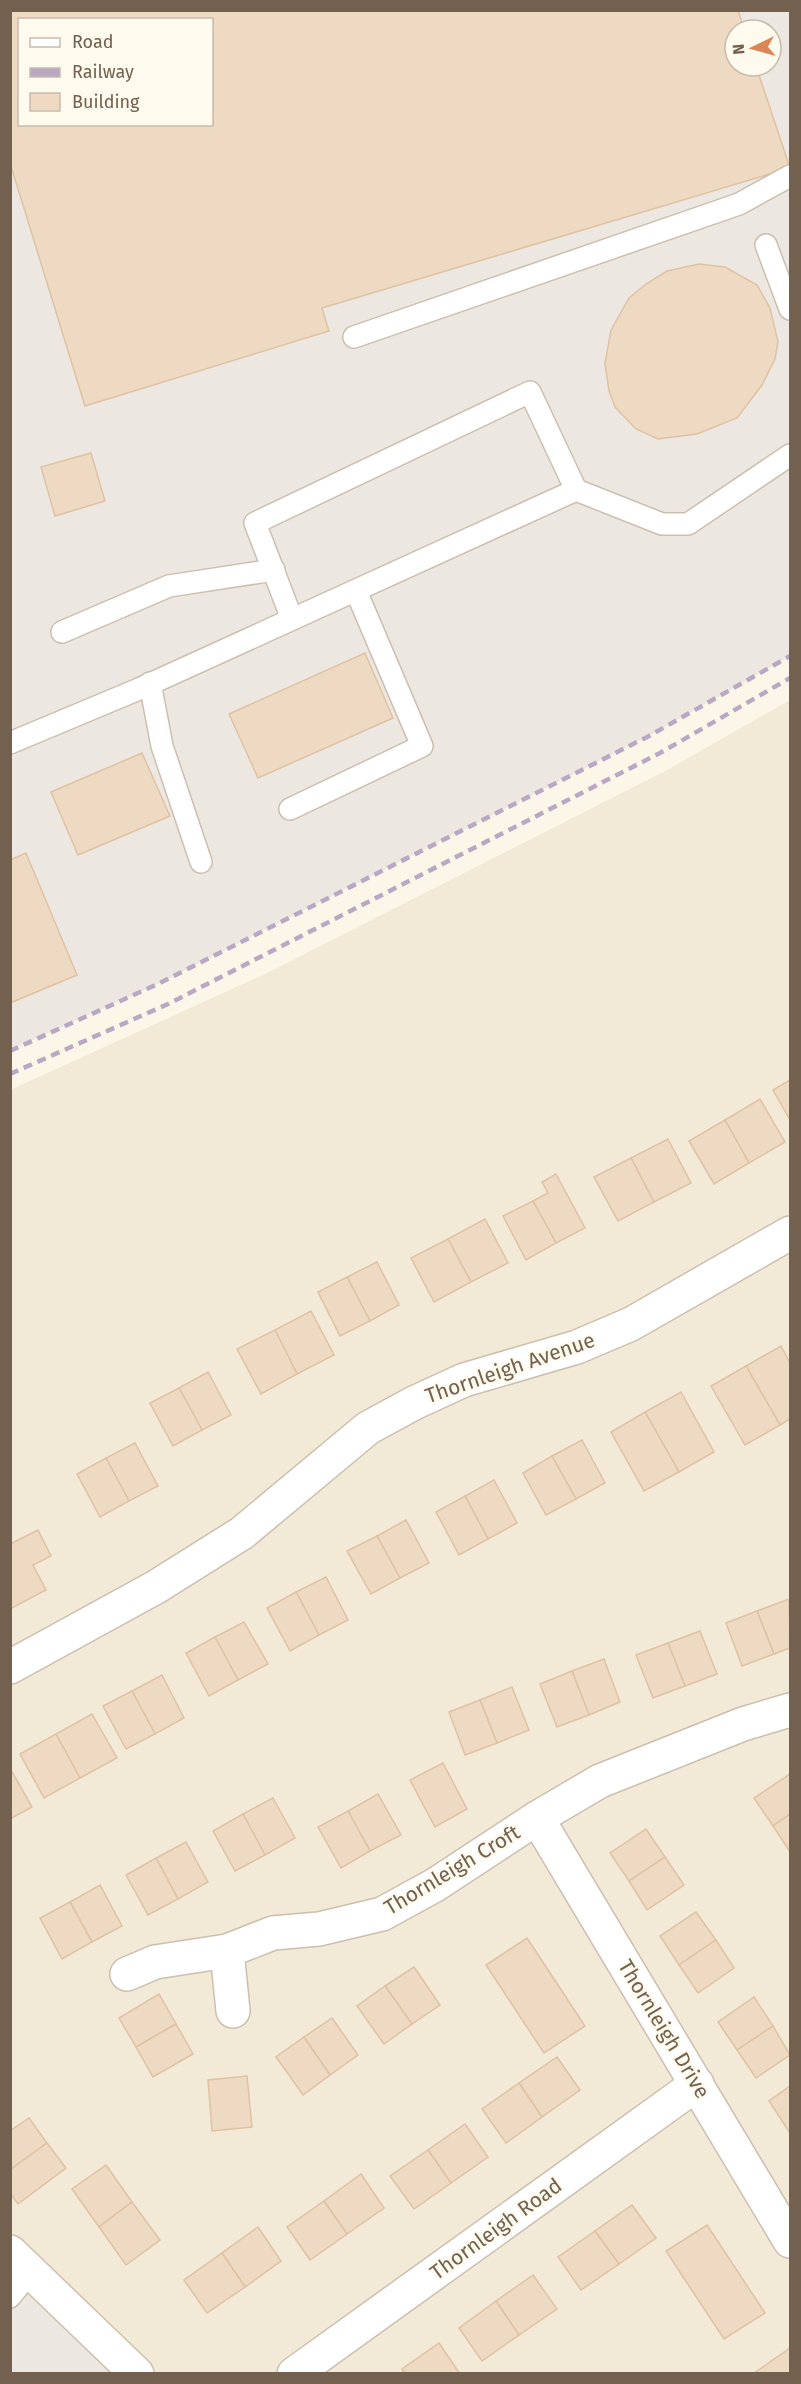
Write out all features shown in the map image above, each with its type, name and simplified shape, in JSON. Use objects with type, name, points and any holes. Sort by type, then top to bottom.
[{"type":"street","name":"Thornleigh Avenue","points":[[10,1667],[156,1587],[242,1533],[368,1428],[414,1402],[464,1380],[577,1347],[631,1324],[790,1233]]},
{"type":"street","points":[[537,1818],[600,1781],[743,1724],[790,1710]]},
{"type":"street","name":"Thornleigh Croft","points":[[127,1974],[155,1962],[227,1951],[273,1933],[319,1929],[382,1914],[435,1885],[537,1818]]},
{"type":"street","name":"Thornleigh Drive","points":[[537,1818],[790,2241]]},
{"type":"street","points":[[227,1951],[233,2011]]},
{"type":"street","name":"Thornleigh Road","points":[[294,2373],[697,2084]]},
{"type":"street","points":[[21,2261],[137,2373]]},
{"type":"lane","points":[[354,337],[739,204],[790,176]]},
{"type":"lane","points":[[766,244],[790,309]]},
{"type":"lane","points":[[292,619],[255,523],[530,392],[576,490],[662,524],[688,524],[790,455]]},
{"type":"lane","points":[[12,738],[145,686],[576,490]]},
{"type":"lane","points":[[62,632],[169,586],[274,570]]},
{"type":"lane","points":[[290,809],[422,746],[356,591]]},
{"type":"lane","points":[[145,686],[162,746],[201,862]]},
{"type":"lane","points":[[10,2296],[21,2261]]},
{"type":"shaded area","points":[[10,11],[790,11],[790,656],[649,736],[160,983],[11,1050]]},
{"type":"shaded area","points":[[790,700],[790,2373],[137,2373],[11,2252],[10,1090],[265,974],[667,770]]},
{"type":"shaded area","points":[[10,2252],[137,2373],[11,2373]]},
{"type":"building","points":[[10,10],[738,10],[740,18],[723,18],[723,78],[760,78],[790,168],[322,308],[329,331],[85,406],[10,163]]},
{"type":"building","points":[[699,264],[725,267],[757,285],[770,308],[778,342],[775,359],[762,385],[737,418],[697,434],[658,439],[636,429],[615,407],[609,391],[605,363],[611,330],[629,298],[646,284],[667,271]]},
{"type":"building","points":[[91,453],[105,501],[55,516],[41,467]]},
{"type":"building","points":[[365,653],[393,718],[258,778],[229,714]]},
{"type":"building","points":[[142,753],[170,816],[78,855],[51,792]]},
{"type":"building","points":[[26,853],[77,975],[10,1003],[10,860]]},
{"type":"building","points":[[790,1080],[790,1120],[773,1090]]},
{"type":"building","points":[[760,1099],[785,1142],[749,1163],[725,1120]]},
{"type":"building","points":[[725,1120],[749,1163],[714,1184],[689,1141]]},
{"type":"building","points":[[668,1139],[691,1183],[654,1202],[631,1158]]},
{"type":"building","points":[[631,1158],[654,1202],[618,1221],[594,1177]]},
{"type":"building","points":[[556,1174],[585,1228],[556,1243],[533,1201],[548,1193],[542,1182]]},
{"type":"building","points":[[533,1201],[556,1243],[526,1260],[503,1216]]},
{"type":"building","points":[[485,1219],[508,1263],[471,1282],[448,1239]]},
{"type":"building","points":[[448,1239],[471,1282],[434,1302],[411,1258]]},
{"type":"building","points":[[377,1262],[399,1305],[370,1321],[347,1277]]},
{"type":"building","points":[[347,1277],[370,1321],[340,1336],[318,1292]]},
{"type":"building","points":[[311,1311],[334,1355],[297,1374],[275,1330]]},
{"type":"building","points":[[275,1330],[297,1374],[261,1394],[237,1349]]},
{"type":"building","points":[[781,1346],[790,1363],[790,1419],[780,1425],[746,1366]]},
{"type":"building","points":[[746,1366],[780,1425],[745,1445],[711,1386]]},
{"type":"building","points":[[208,1372],[231,1415],[202,1430],[179,1388]]},
{"type":"building","points":[[179,1388],[202,1430],[173,1446],[150,1403]]},
{"type":"building","points":[[681,1392],[714,1452],[679,1472],[645,1412]]},
{"type":"building","points":[[645,1412],[679,1472],[644,1491],[611,1432]]},
{"type":"building","points":[[582,1440],[605,1483],[576,1499],[552,1456]]},
{"type":"building","points":[[135,1443],[158,1486],[129,1501],[106,1458]]},
{"type":"building","points":[[552,1456],[576,1499],[546,1515],[523,1473]]},
{"type":"building","points":[[106,1458],[129,1501],[100,1517],[77,1474]]},
{"type":"building","points":[[494,1480],[517,1523],[488,1539],[465,1496]]},
{"type":"building","points":[[465,1496],[488,1539],[459,1555],[436,1512]]},
{"type":"building","points":[[406,1520],[429,1563],[400,1578],[377,1536]]},
{"type":"building","points":[[38,1530],[51,1556],[33,1565],[46,1590],[10,1609],[10,1544]]},
{"type":"building","points":[[377,1536],[400,1578],[371,1594],[347,1551]]},
{"type":"building","points":[[326,1577],[348,1620],[319,1635],[296,1592]]},
{"type":"building","points":[[296,1592],[319,1635],[290,1651],[267,1608]]},
{"type":"building","points":[[789,1599],[790,1648],[774,1654],[757,1611]]},
{"type":"building","points":[[757,1611],[774,1654],[742,1666],[726,1623]]},
{"type":"building","points":[[244,1622],[268,1664],[238,1680],[215,1637]]},
{"type":"building","points":[[700,1631],[717,1674],[685,1686],[668,1643]]},
{"type":"building","points":[[215,1637],[238,1680],[209,1696],[186,1653]]},
{"type":"building","points":[[668,1643],[685,1686],[653,1698],[636,1655]]},
{"type":"building","points":[[604,1659],[620,1702],[589,1715],[572,1671]]},
{"type":"building","points":[[572,1671],[589,1715],[557,1727],[540,1684]]},
{"type":"building","points":[[162,1675],[184,1718],[155,1734],[132,1691]]},
{"type":"building","points":[[512,1687],[529,1730],[497,1743],[480,1700]]},
{"type":"building","points":[[132,1691],[155,1734],[126,1749],[103,1706]]},
{"type":"building","points":[[480,1700],[497,1743],[465,1755],[449,1712]]},
{"type":"building","points":[[92,1714],[117,1758],[80,1778],[56,1734]]},
{"type":"building","points":[[56,1734],[80,1778],[44,1798],[20,1754]]},
{"type":"building","points":[[443,1763],[467,1809],[435,1827],[410,1780]]},
{"type":"building","points":[[10,1768],[32,1807],[10,1819]]},
{"type":"building","points":[[790,1774],[790,1814],[773,1826],[754,1798]]},
{"type":"building","points":[[378,1794],[401,1835],[370,1851],[348,1811]]},
{"type":"building","points":[[273,1798],[295,1838],[265,1855],[243,1814]]},
{"type":"building","points":[[348,1811],[370,1851],[341,1868],[318,1827]]},
{"type":"building","points":[[243,1814],[265,1855],[235,1871],[213,1831]]},
{"type":"building","points":[[790,1814],[790,1852],[773,1826]]},
{"type":"building","points":[[646,1829],[665,1857],[629,1881],[610,1853]]},
{"type":"building","points":[[186,1842],[208,1882],[178,1899],[156,1858]]},
{"type":"building","points":[[665,1857],[684,1885],[647,1910],[629,1881]]},
{"type":"building","points":[[156,1858],[178,1899],[148,1915],[126,1875]]},
{"type":"building","points":[[100,1885],[122,1926],[92,1942],[70,1902]]},
{"type":"building","points":[[70,1902],[92,1942],[62,1959],[40,1918]]},
{"type":"building","points":[[696,1912],[716,1940],[679,1965],[660,1936]]},
{"type":"building","points":[[527,1938],[585,2026],[544,2053],[486,1965]]},
{"type":"building","points":[[716,1940],[734,1968],[698,1993],[679,1965]]},
{"type":"building","points":[[414,1967],[440,2005],[412,2024],[385,1986]]},
{"type":"building","points":[[385,1986],[412,2024],[384,2044],[357,2006]]},
{"type":"building","points":[[159,1994],[176,2024],[136,2047],[119,2018]]},
{"type":"building","points":[[754,1997],[773,2026],[737,2050],[718,2022]]},
{"type":"building","points":[[332,2018],[358,2055],[330,2075],[304,2037]]},
{"type":"building","points":[[176,2024],[193,2054],[153,2077],[136,2047]]},
{"type":"building","points":[[773,2026],[790,2055],[756,2078],[737,2050]]},
{"type":"building","points":[[304,2037],[330,2075],[303,2095],[276,2057]]},
{"type":"building","points":[[557,2057],[580,2090],[542,2117],[519,2083]]},
{"type":"building","points":[[247,2076],[252,2127],[212,2131],[208,2080]]},
{"type":"building","points":[[519,2083],[542,2117],[506,2143],[482,2109]]},
{"type":"building","points":[[790,2086],[790,2133],[769,2101]]},
{"type":"building","points":[[29,2118],[47,2143],[10,2170],[10,2131]]},
{"type":"building","points":[[465,2124],[488,2157],[451,2183],[428,2150]]},
{"type":"building","points":[[47,2143],[66,2168],[18,2204],[10,2193],[10,2170]]},
{"type":"building","points":[[428,2150],[451,2183],[414,2209],[390,2176]]},
{"type":"building","points":[[106,2165],[132,2202],[99,2227],[72,2189]]},
{"type":"building","points":[[361,2174],[384,2208],[347,2234],[324,2201]]},
{"type":"building","points":[[324,2201],[347,2234],[310,2260],[287,2227]]},
{"type":"building","points":[[132,2202],[160,2240],[126,2265],[99,2227]]},
{"type":"building","points":[[632,2205],[656,2238],[619,2264],[595,2231]]},
{"type":"building","points":[[707,2225],[765,2313],[724,2339],[666,2251]]},
{"type":"building","points":[[258,2227],[281,2261],[245,2287],[222,2253]]},
{"type":"building","points":[[595,2231],[619,2264],[581,2290],[558,2257]]},
{"type":"building","points":[[222,2253],[245,2287],[207,2313],[184,2280]]},
{"type":"building","points":[[533,2275],[557,2309],[519,2335],[496,2301]]},
{"type":"building","points":[[496,2301],[519,2335],[482,2361],[459,2328]]},
{"type":"building","points":[[439,2343],[460,2374],[405,2374],[402,2369]]},
{"type":"building","points":[[790,2348],[790,2374],[753,2374]]},
{"type":"railway","points":[[10,1051],[160,983],[649,736],[790,656]]},
{"type":"railway","points":[[10,1074],[168,1004],[660,753],[790,678]]}]
